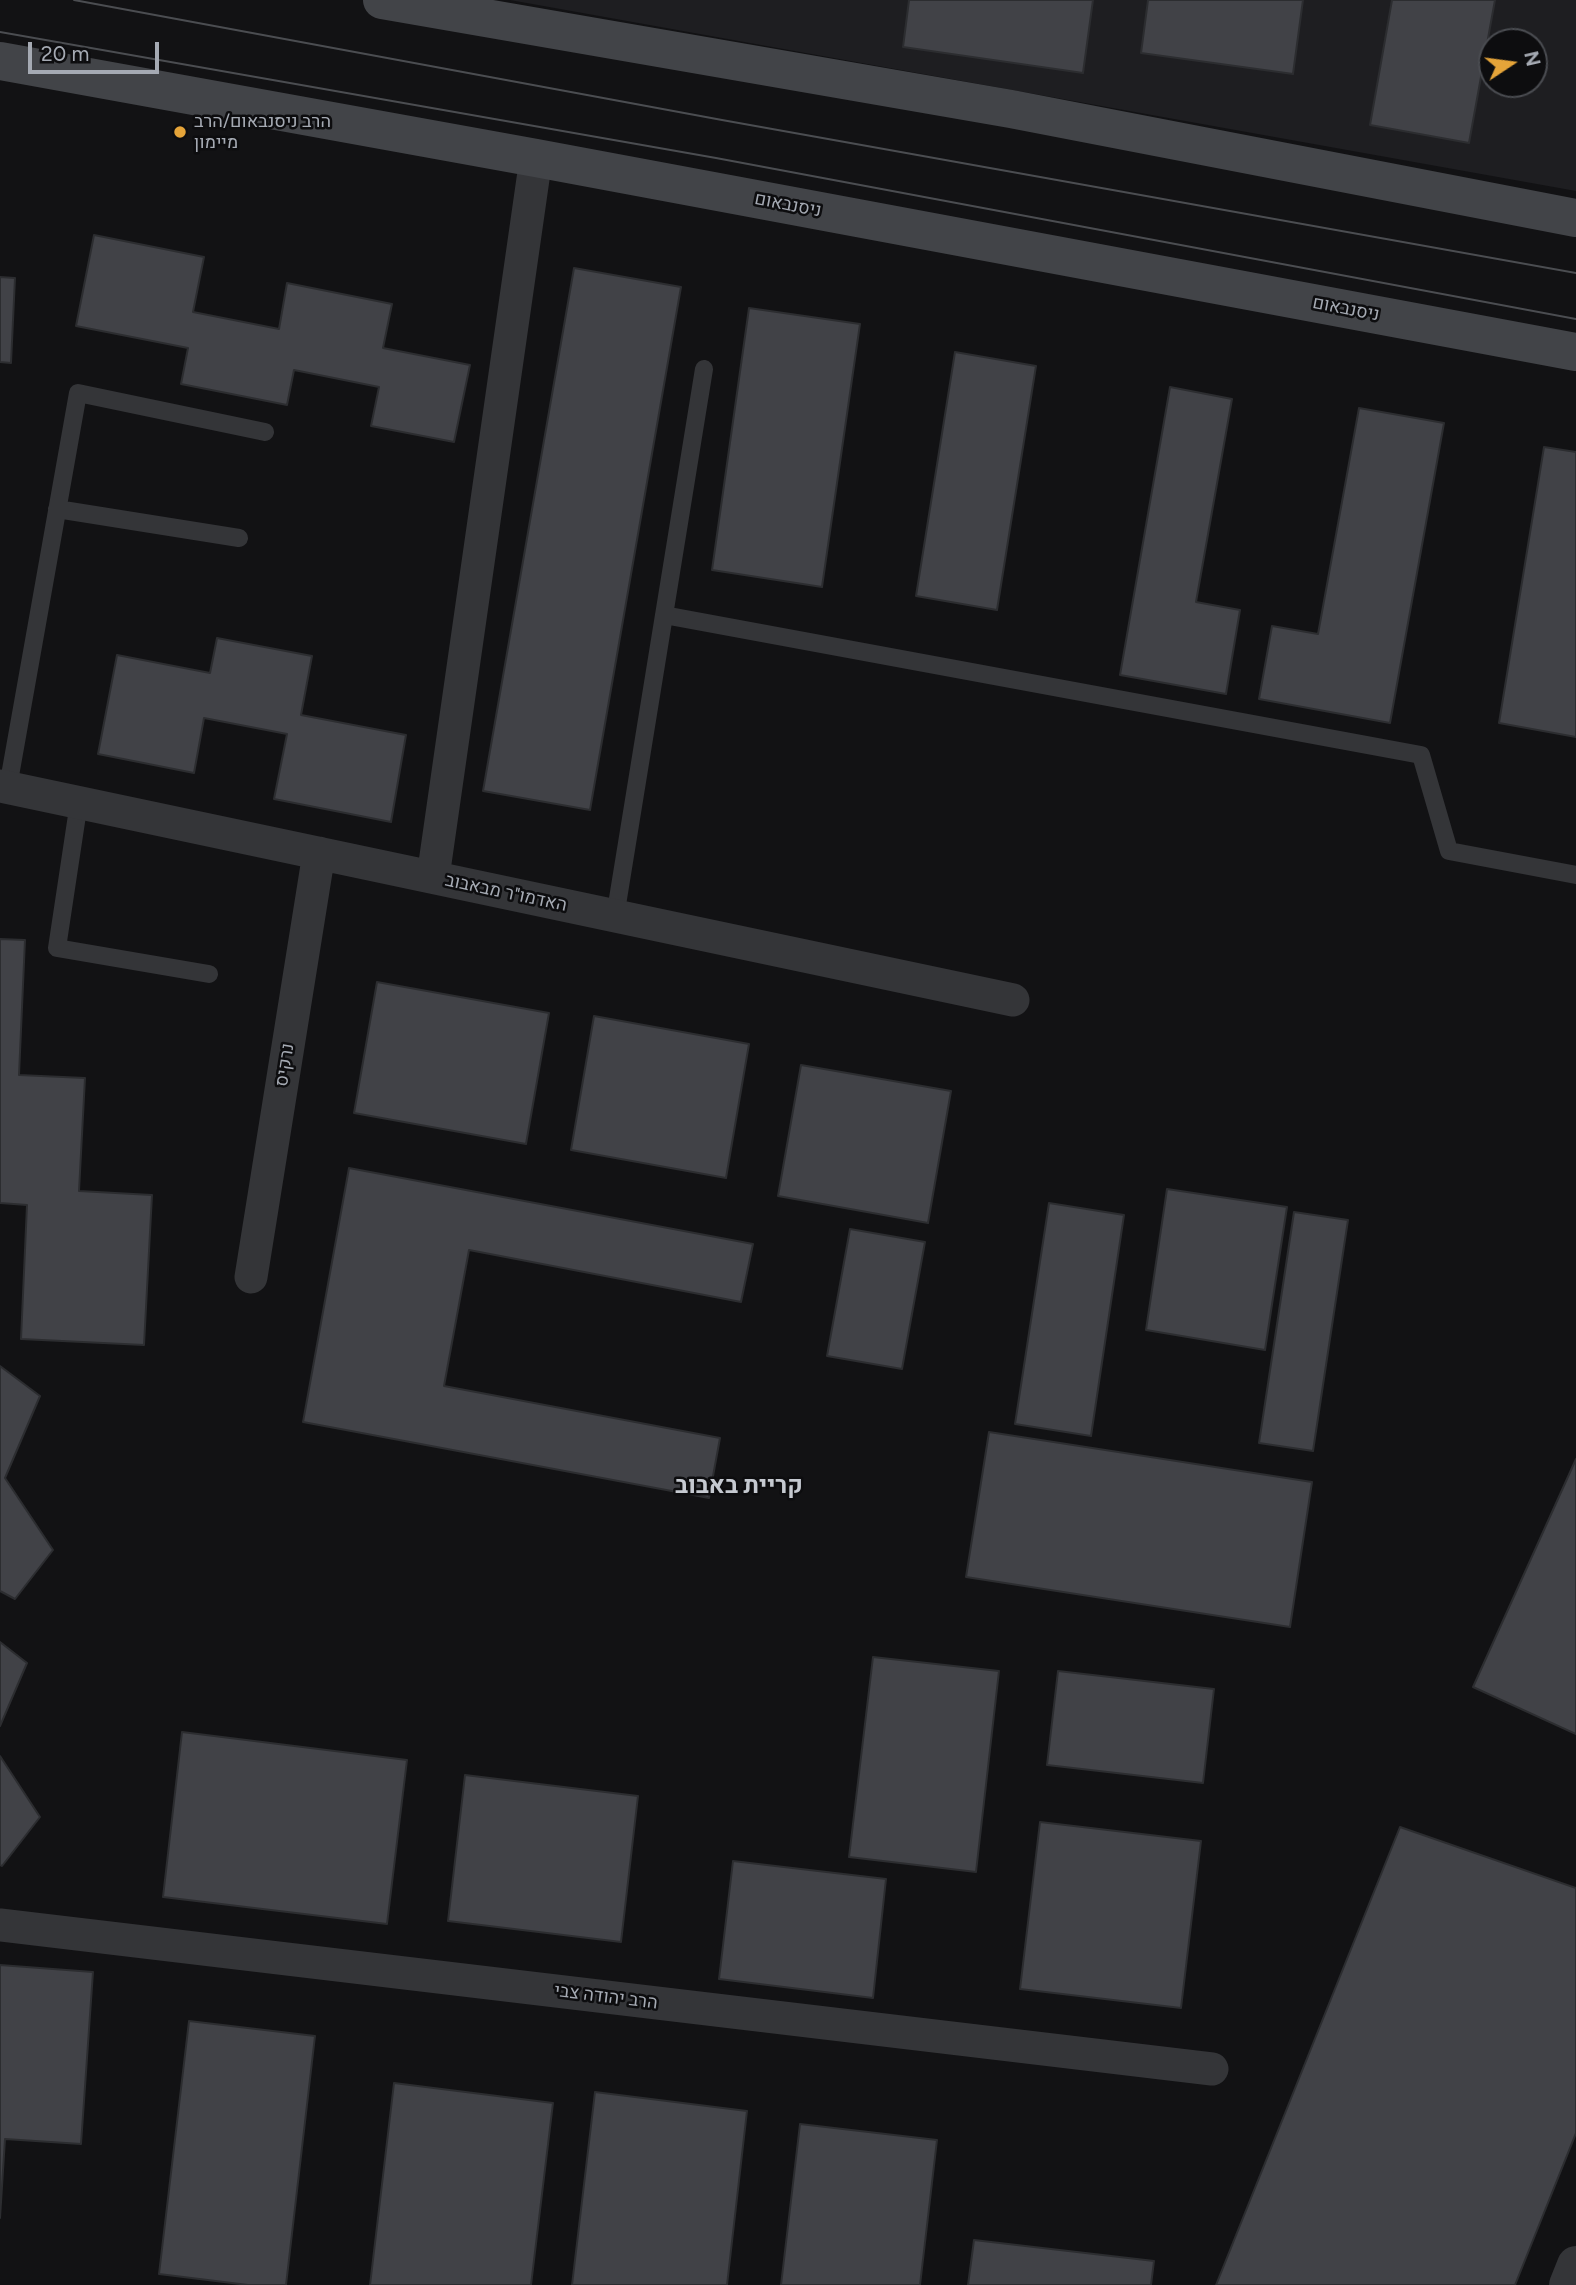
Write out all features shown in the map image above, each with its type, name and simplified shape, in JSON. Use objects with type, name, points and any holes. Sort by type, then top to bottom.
[{"type":"main road","points":[[382,0],[1011,109],[1576,218]]},
{"type":"main road","name":"ניסנבאום","points":[[0,61],[1576,352]]},
{"type":"street","points":[[433,877],[536,158]]},
{"type":"street","name":"האדמו\"ר מבאבוב","points":[[4,786],[1013,1000]]},
{"type":"street","name":"נרקיס","points":[[251,1277],[319,853]]},
{"type":"street","name":"הרב יהודה צבי","points":[[0,1925],[1212,2069]]},
{"type":"street","points":[[1567,2285],[1576,2265]]},
{"type":"lane","points":[[615,917],[704,369]]},
{"type":"lane","points":[[4,786],[78,393],[265,432]]},
{"type":"lane","points":[[57,509],[239,538]]},
{"type":"lane","points":[[664,615],[1420,755],[1450,851],[1576,875]]},
{"type":"lane","points":[[79,802],[57,948],[209,974]]},
{"type":"shaded area","points":[[510,0],[1576,0],[1576,191]]},
{"type":"building","points":[[909,0],[1093,0],[1083,73],[903,47]]},
{"type":"building","points":[[1148,0],[1303,0],[1293,74],[1141,53]]},
{"type":"building","points":[[1392,0],[1495,0],[1490,28],[1478,28],[1478,94],[1469,143],[1370,125]]},
{"type":"building","points":[[94,235],[204,257],[193,312],[279,329],[287,283],[392,304],[383,348],[470,365],[454,442],[371,426],[379,387],[294,370],[287,405],[181,384],[188,348],[76,326]]},
{"type":"building","points":[[574,268],[681,287],[590,810],[483,791]]},
{"type":"building","points":[[0,277],[15,278],[11,363],[0,362]]},
{"type":"building","points":[[749,308],[860,324],[822,587],[712,570]]},
{"type":"building","points":[[955,352],[1036,366],[997,610],[916,596]]},
{"type":"building","points":[[1170,387],[1232,399],[1196,602],[1240,610],[1226,694],[1120,675]]},
{"type":"building","points":[[1359,408],[1444,423],[1390,723],[1259,699],[1272,626],[1318,634]]},
{"type":"building","points":[[1544,447],[1576,452],[1576,737],[1499,723]]},
{"type":"building","points":[[217,638],[312,656],[301,715],[406,735],[391,822],[274,799],[287,734],[204,718],[194,773],[98,754],[117,655],[210,673]]},
{"type":"building","points":[[0,939],[25,940],[19,1075],[85,1078],[79,1191],[152,1195],[144,1345],[21,1339],[27,1205],[0,1203]]},
{"type":"building","points":[[377,982],[549,1013],[526,1144],[354,1113]]},
{"type":"building","points":[[594,1016],[749,1044],[726,1178],[571,1150]]},
{"type":"building","points":[[801,1065],[951,1091],[928,1223],[778,1196]]},
{"type":"building","points":[[349,1168],[753,1244],[741,1302],[469,1250],[444,1386],[720,1438],[709,1498],[303,1422]]},
{"type":"building","points":[[1167,1189],[1287,1207],[1265,1350],[1146,1330]]},
{"type":"building","points":[[1049,1203],[1124,1215],[1091,1436],[1015,1424]]},
{"type":"building","points":[[1294,1212],[1348,1220],[1313,1451],[1259,1443]]},
{"type":"building","points":[[850,1229],[925,1242],[902,1369],[827,1356]]},
{"type":"building","points":[[0,1366],[40,1396],[5,1478],[53,1550],[15,1599],[0,1591]]},
{"type":"building","points":[[989,1432],[1312,1482],[1290,1627],[966,1577]]},
{"type":"building","points":[[1576,1459],[1576,1734],[1473,1687]]},
{"type":"building","points":[[0,1642],[27,1663],[0,1726]]},
{"type":"building","points":[[873,1657],[999,1671],[976,1872],[849,1857]]},
{"type":"building","points":[[1058,1671],[1214,1689],[1203,1783],[1047,1765]]},
{"type":"building","points":[[182,1732],[407,1760],[387,1924],[163,1897]]},
{"type":"building","points":[[0,1756],[40,1817],[2,1866],[0,1865]]},
{"type":"building","points":[[465,1775],[638,1796],[621,1942],[448,1921]]},
{"type":"building","points":[[1040,1822],[1201,1841],[1181,2008],[1020,1989]]},
{"type":"building","points":[[1400,1827],[1576,1888],[1576,2133],[1515,2285],[1216,2285]]},
{"type":"building","points":[[733,1861],[886,1879],[873,1998],[719,1979]]},
{"type":"building","points":[[0,1965],[93,1972],[81,2144],[5,2139],[0,2218]]},
{"type":"building","points":[[189,2021],[315,2036],[286,2285],[248,2285],[159,2274]]},
{"type":"building","points":[[394,2083],[553,2103],[531,2285],[370,2285]]},
{"type":"building","points":[[595,2092],[747,2111],[727,2285],[572,2285]]},
{"type":"building","points":[[800,2124],[937,2140],[920,2285],[781,2285]]},
{"type":"building","points":[[974,2240],[1154,2261],[1151,2285],[968,2285]]},
{"type":"tram line","points":[[74,0],[722,120],[1576,273]]},
{"type":"tram line","points":[[0,32],[716,158],[1576,319]]},
{"type":"place","name":"הרב ניסנבאום/הרב מיימון","points":[[180,132]]},
{"type":"district","name":"קריית באבוב","points":[[739,1486]]}]
